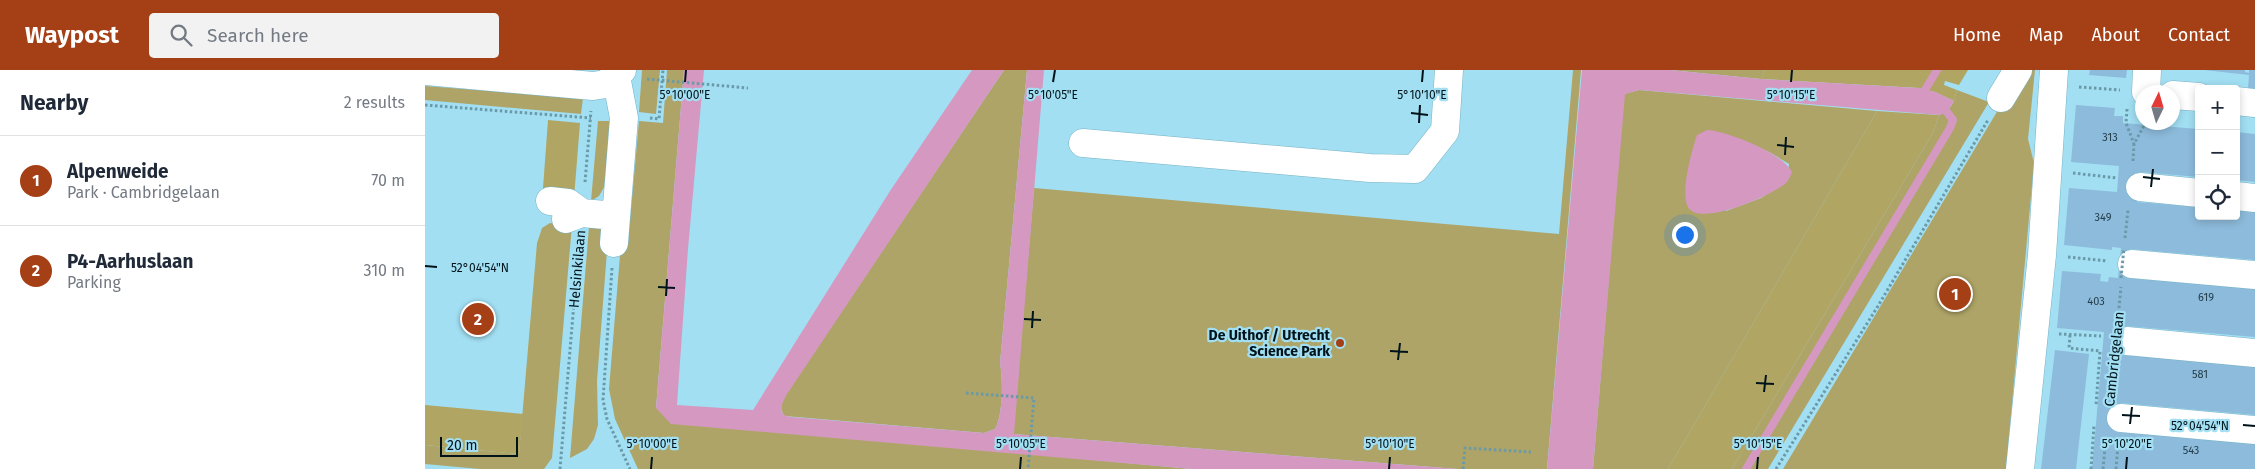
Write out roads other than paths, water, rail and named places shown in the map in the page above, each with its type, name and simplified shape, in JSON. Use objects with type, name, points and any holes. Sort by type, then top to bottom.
[{"type":"street","points":[[1083,143],[1370,168],[1415,169],[1445,131],[1449,70]]},
{"type":"street","points":[[2001,98],[2018,70]]},
{"type":"street","points":[[2134,96],[2147,70]]},
{"type":"street","points":[[425,71],[610,78],[624,118],[614,243]]},
{"type":"street","points":[[2020,469],[2051,334],[2048,255],[2055,172],[2059,80]]},
{"type":"street","points":[[2180,96],[2195,97]]},
{"type":"street","points":[[2240,101],[2255,102]]},
{"type":"street","points":[[2129,182],[2195,192]]},
{"type":"street","points":[[2240,196],[2255,198]]},
{"type":"street","points":[[566,211],[616,216]]},
{"type":"street","points":[[2126,263],[2255,275]]},
{"type":"street","name":"Cambridgelaan","points":[[2115,340],[2255,353]]},
{"type":"street","name":"Cambridgelaan","points":[[2107,421],[2255,430]]},
{"type":"waterway","points":[[1925,90],[1937,70]]},
{"type":"waterway","points":[[1746,469],[1950,128],[1953,120],[1947,112]]},
{"type":"place","name":"Alpenweide","points":[[1955,294]]},
{"type":"place","name":"P4-Aarhuslaan","points":[[478,319]]},
{"type":"place","name":"De Uithof / Utrecht Science Park","points":[[1340,343]]}]
